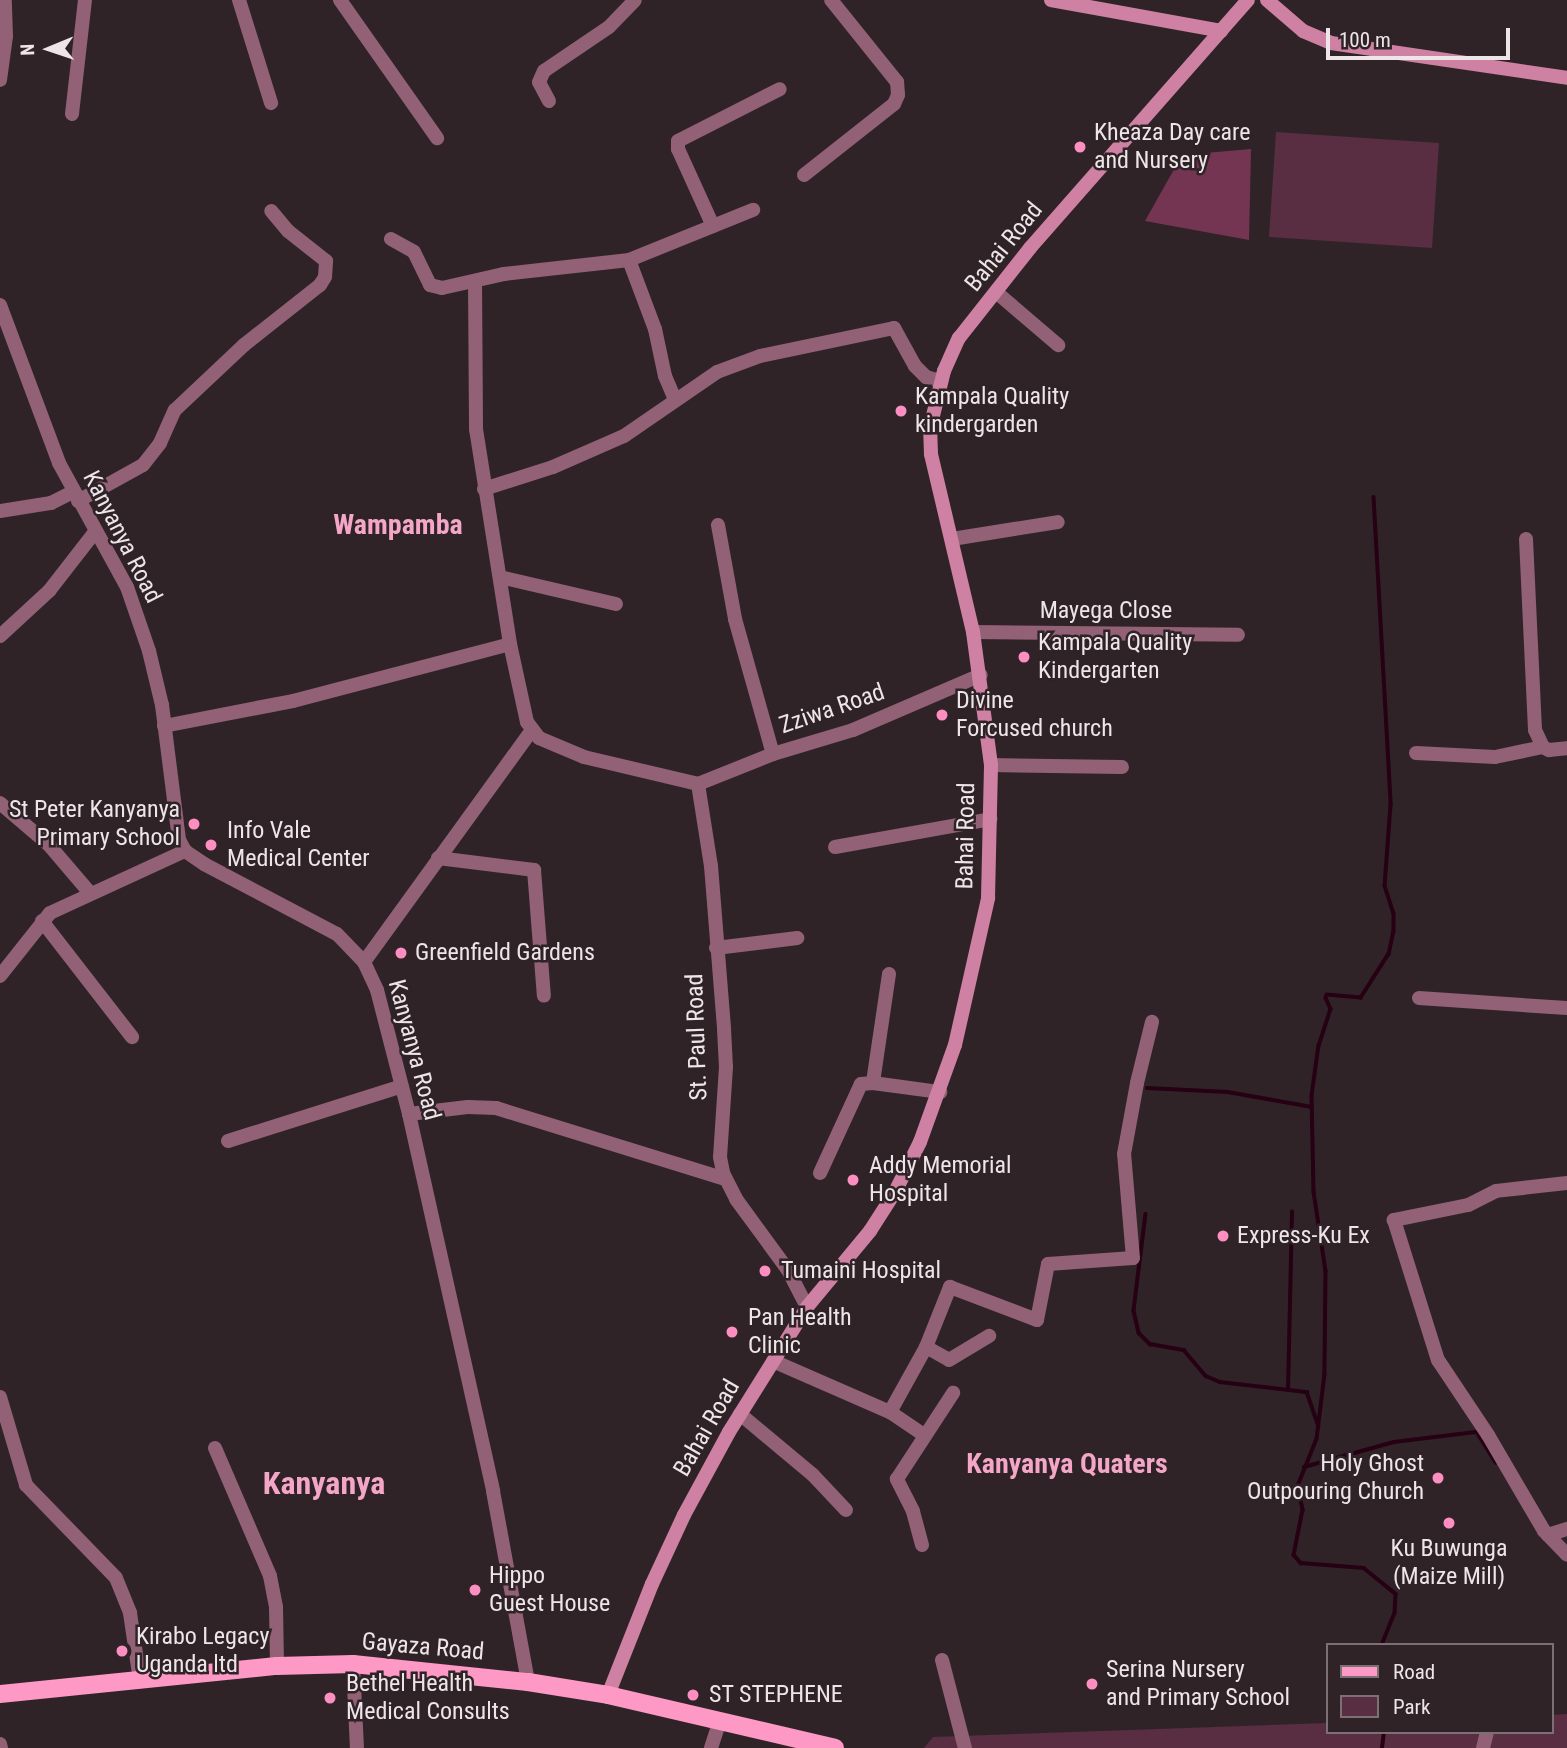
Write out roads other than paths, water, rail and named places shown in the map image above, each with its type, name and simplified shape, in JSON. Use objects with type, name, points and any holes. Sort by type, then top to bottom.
[{"type":"main road","name":"Gayaza Road","points":[[0,1694],[277,1666],[353,1664],[528,1682],[608,1695],[719,1724],[835,1748]]},
{"type":"street","points":[[0,80],[6,36],[5,0]]},
{"type":"street","points":[[72,114],[85,0]]},
{"type":"street","points":[[239,0],[271,103]]},
{"type":"street","points":[[340,0],[437,138]]},
{"type":"street","points":[[549,101],[539,82],[544,71],[609,27],[635,0]]},
{"type":"street","points":[[804,175],[894,104],[898,95],[897,82],[831,0]]},
{"type":"street","points":[[1051,0],[1091,3],[1221,31]]},
{"type":"street","name":"Bahai Road","points":[[608,1695],[652,1584],[684,1515],[740,1414],[807,1307],[870,1231],[895,1192],[920,1142],[955,1045],[988,898],[990,765],[974,632],[930,454],[930,428],[941,381],[959,338],[1030,248],[1248,0]]},
{"type":"street","points":[[1267,0],[1303,31],[1331,43],[1567,78]]},
{"type":"street","points":[[713,226],[678,149],[678,141],[780,89]]},
{"type":"street","points":[[391,239],[419,257],[430,285],[434,287],[629,260],[753,210]]},
{"type":"street","points":[[0,511],[41,505],[75,496],[143,465],[160,443],[176,410],[244,345],[320,285],[326,277],[326,261],[288,231],[271,211]]},
{"type":"street","points":[[629,260],[654,329],[665,376],[675,399]]},
{"type":"street","points":[[475,281],[476,429],[510,644],[531,732],[550,744],[584,757],[698,784]]},
{"type":"street","points":[[996,292],[1058,345]]},
{"type":"street","name":"Kanyanya Road","points":[[0,305],[13,347],[75,496],[127,587],[137,614],[156,678],[175,827],[185,850],[204,864],[337,934],[364,962],[377,990],[409,1114],[493,1491],[528,1682]]},
{"type":"street","points":[[484,489],[574,459],[624,436],[717,372],[760,356],[894,328],[915,366],[926,377],[941,381]]},
{"type":"street","points":[[952,540],[1058,522]]},
{"type":"street","points":[[719,526],[735,619],[772,754]]},
{"type":"street","points":[[4,628],[64,574],[95,532]]},
{"type":"street","points":[[1526,539],[1535,730],[1543,747],[1549,750],[1567,748]]},
{"type":"street","points":[[500,577],[616,604]]},
{"type":"street","name":"Mayega Close","points":[[974,632],[1238,635]]},
{"type":"street","points":[[164,726],[293,701],[510,644]]},
{"type":"street","name":"Zziwa Road","points":[[698,784],[772,754],[853,730],[981,675]]},
{"type":"street","points":[[364,962],[531,732]]},
{"type":"street","points":[[1416,753],[1495,757],[1543,747]]},
{"type":"street","points":[[990,765],[1122,766]]},
{"type":"street","name":"St. Paul Road","points":[[698,784],[711,866],[725,1055],[720,1157],[725,1179],[736,1199],[788,1270],[807,1307]]},
{"type":"street","points":[[0,803],[49,845],[90,893]]},
{"type":"street","points":[[835,847],[991,819]]},
{"type":"street","points":[[0,976],[42,921],[59,907],[185,850]]},
{"type":"street","points":[[438,858],[534,870],[544,996]]},
{"type":"street","points":[[42,921],[132,1037]]},
{"type":"street","points":[[716,948],[797,937]]},
{"type":"street","points":[[873,1083],[889,974]]},
{"type":"street","points":[[1419,998],[1567,1008]]},
{"type":"street","points":[[890,1412],[926,1347],[950,1287],[1037,1320],[1048,1264],[1133,1258],[1124,1154],[1134,1095],[1152,1022]]},
{"type":"street","points":[[820,1173],[861,1084],[873,1083],[940,1092]]},
{"type":"street","points":[[228,1141],[402,1086]]},
{"type":"street","points":[[409,1114],[468,1107],[496,1108],[675,1166],[725,1179]]},
{"type":"street","points":[[1567,1183],[1496,1191],[1468,1205],[1394,1220],[1438,1360],[1488,1435],[1548,1535],[1567,1555]]},
{"type":"street","points":[[926,1347],[949,1360],[989,1336]]},
{"type":"street","points":[[773,1361],[890,1412],[924,1435]]},
{"type":"street","points":[[922,1545],[913,1511],[897,1479],[953,1393]]},
{"type":"street","points":[[0,1396],[26,1485],[116,1578],[130,1613],[139,1681]]},
{"type":"street","points":[[740,1414],[782,1448],[846,1510]]},
{"type":"street","points":[[215,1448],[270,1576],[276,1607],[277,1666]]},
{"type":"street","points":[[1548,1535],[1567,1530]]},
{"type":"street","points":[[942,1660],[965,1748]]},
{"type":"street","points":[[353,1664],[357,1748]]},
{"type":"street","points":[[711,1748],[719,1724]]},
{"type":"waterway","points":[[1374,497],[1391,805],[1385,886],[1394,914],[1394,931],[1389,954],[1361,998],[1327,995],[1326,998],[1331,1009],[1319,1045],[1312,1096],[1314,1192],[1326,1271],[1325,1374],[1317,1439],[1298,1486],[1303,1510],[1294,1555],[1301,1563],[1364,1568],[1396,1594],[1395,1613],[1383,1643]]},
{"type":"waterway","points":[[1147,1088],[1228,1092],[1312,1107]]},
{"type":"waterway","points":[[1288,1390],[1292,1212]]},
{"type":"waterway","points":[[1146,1214],[1134,1311],[1139,1333],[1150,1344],[1184,1350],[1206,1376],[1220,1382],[1307,1392],[1319,1426]]},
{"type":"waterway","points":[[1304,1467],[1394,1442],[1477,1432],[1496,1463]]},
{"type":"waterway","points":[[1382,1748],[1384,1734]]},
{"type":"place","name":"Kheaza Day care and Nursery","points":[[1080,147]]},
{"type":"place","name":"Kampala Quality kindergarden","points":[[901,411]]},
{"type":"place","name":"Kampala Quality Kindergarten","points":[[1024,657]]},
{"type":"place","name":"Divine Forcused church","points":[[942,715]]},
{"type":"place","name":"St Peter Kanyanya Primary School","points":[[194,824]]},
{"type":"place","name":"Info Vale Medical Center","points":[[211,845]]},
{"type":"place","name":"Greenfield Gardens","points":[[401,953]]},
{"type":"place","name":"Addy Memorial Hospital","points":[[853,1180]]},
{"type":"place","name":"Express-Ku Ex","points":[[1223,1236]]},
{"type":"place","name":"Tumaini Hospital","points":[[765,1271]]},
{"type":"place","name":"Pan Health Clinic","points":[[732,1332]]},
{"type":"place","name":"Holy Ghost Outpouring Church","points":[[1438,1478]]},
{"type":"place","name":"Ku Buwunga (Maize Mill)","points":[[1449,1523]]},
{"type":"place","name":"Hippo Guest House","points":[[475,1590]]},
{"type":"place","name":"Kirabo Legacy Uganda ltd","points":[[122,1651]]},
{"type":"place","name":"Serina Nursery and Primary School","points":[[1092,1684]]},
{"type":"place","name":"ST STEPHENE","points":[[693,1695]]},
{"type":"place","name":"Bethel Health Medical Consults","points":[[330,1698]]},
{"type":"district","name":"Wampamba","points":[[398,525]]},
{"type":"district","name":"Kanyanya Quaters","points":[[1067,1464]]},
{"type":"district","name":"Kanyanya","points":[[324,1483]]}]
